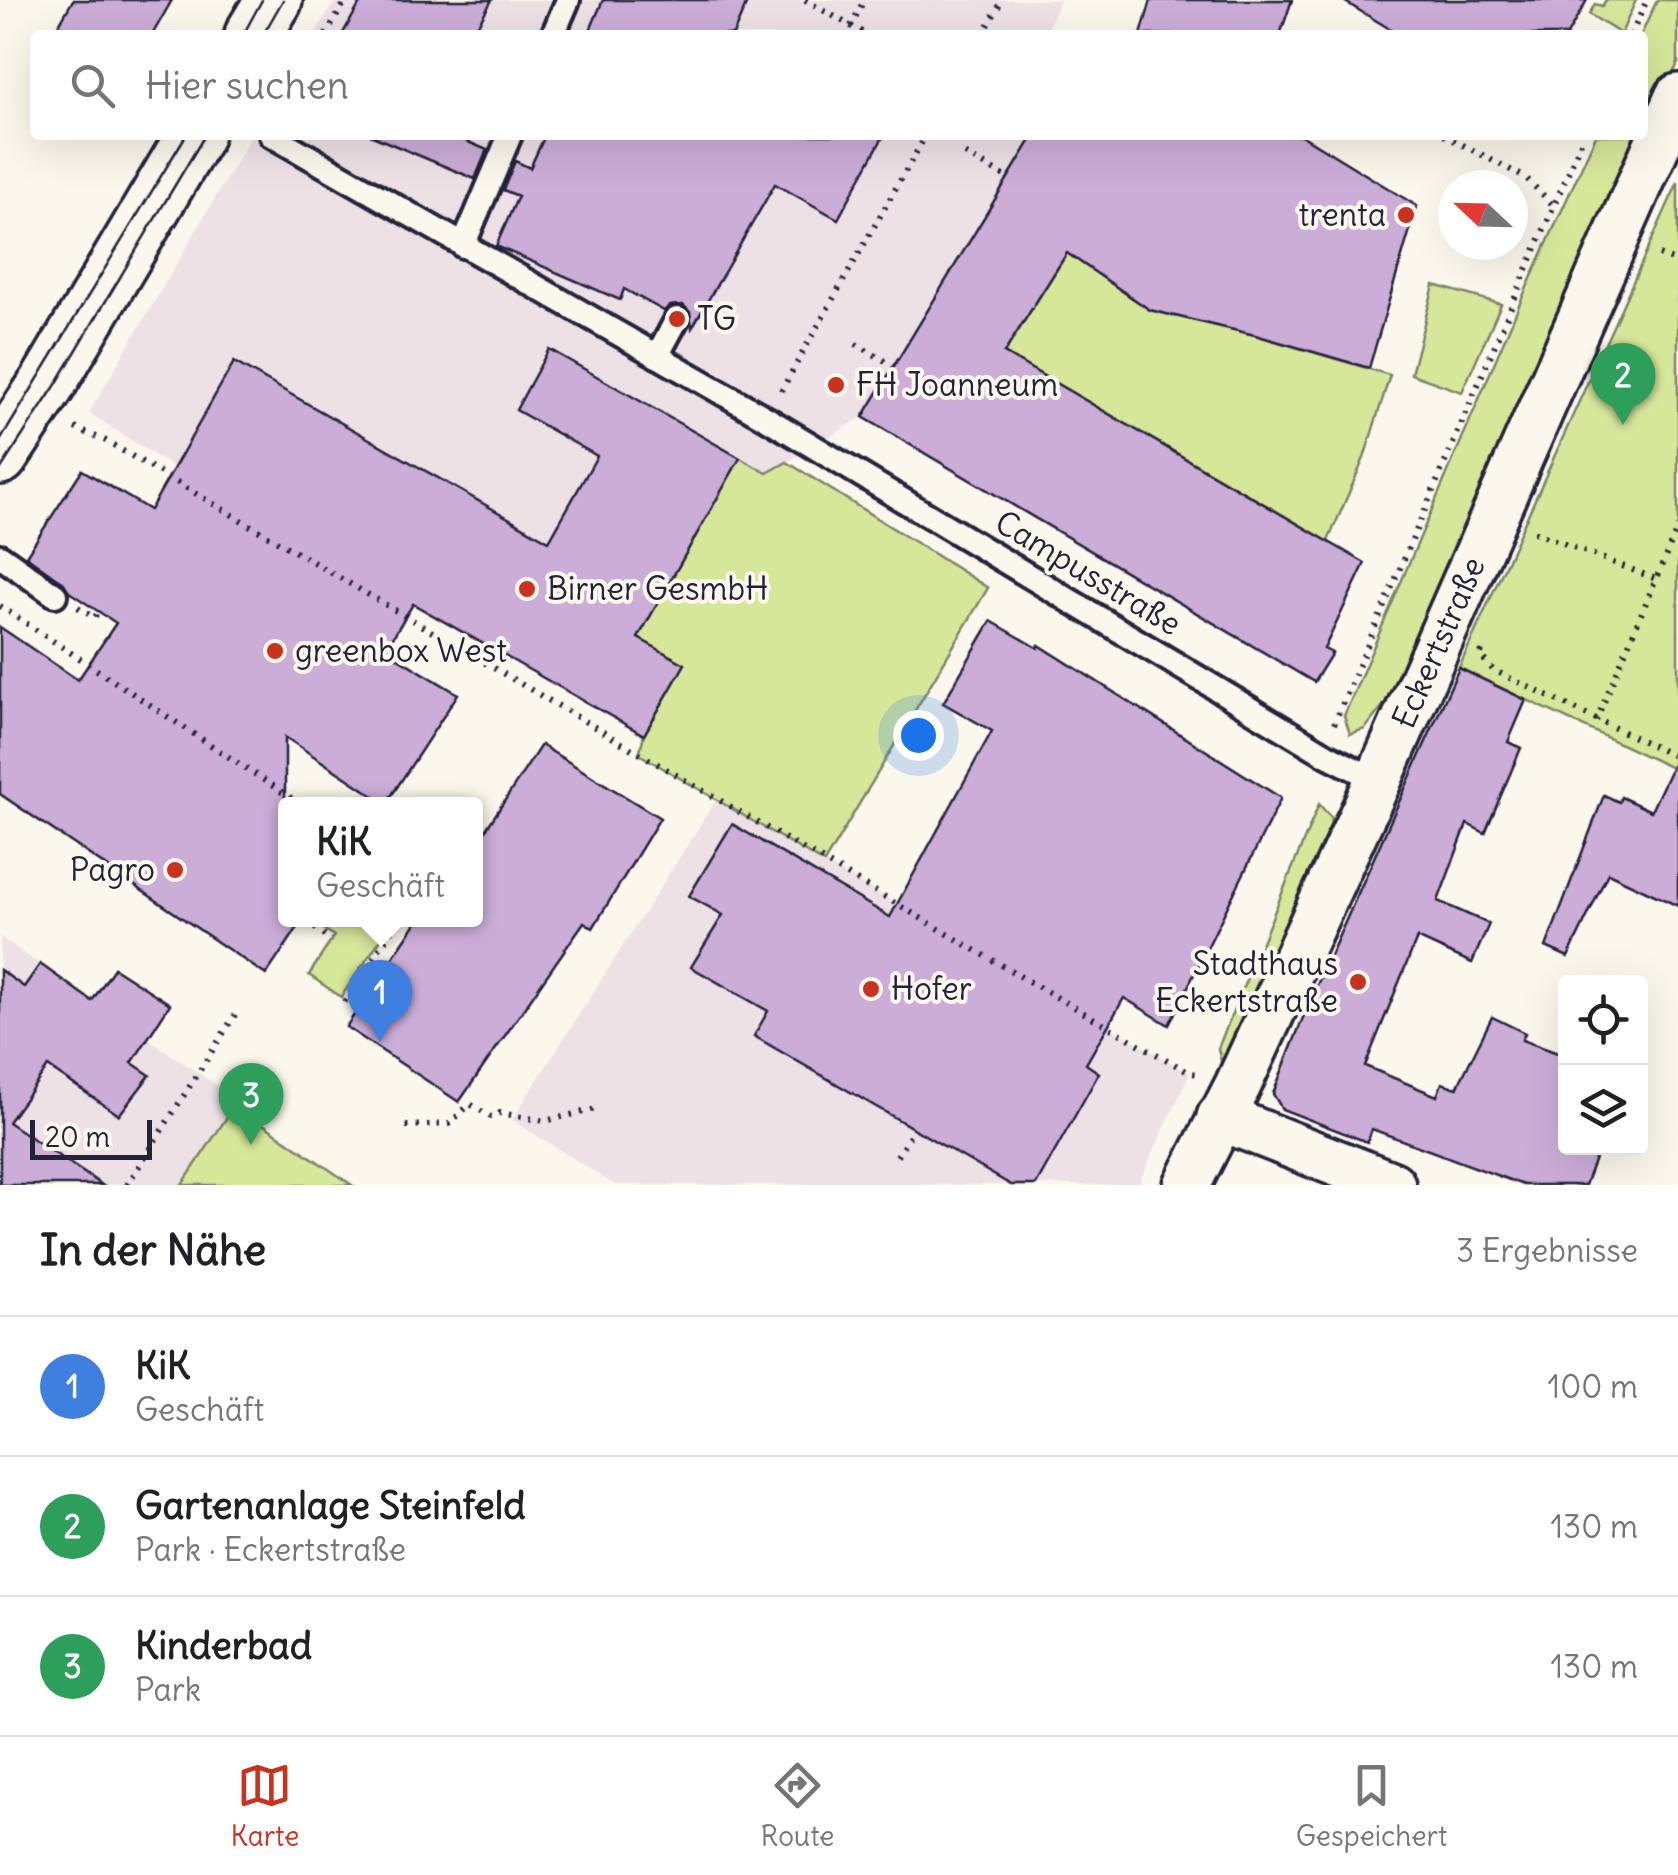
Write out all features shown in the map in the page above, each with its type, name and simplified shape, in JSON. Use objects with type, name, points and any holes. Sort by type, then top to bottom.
[{"type":"main road","points":[[257,30],[274,0]]},
{"type":"main road","points":[[0,456],[193,140]]},
{"type":"street","name":"Eckertstraße","points":[[1187,1185],[1378,781],[1678,97]]},
{"type":"street","points":[[1229,1100],[1392,1185]]},
{"type":"lane","points":[[555,30],[568,0]]},
{"type":"lane","name":"Campusstraße","points":[[280,140],[766,418],[1326,754],[1378,781]]},
{"type":"lane","points":[[463,246],[508,140]]},
{"type":"lane","points":[[657,356],[677,319]]},
{"type":"lane","points":[[0,556],[55,595]]},
{"type":"path","points":[[329,30],[346,0]]},
{"type":"path","points":[[805,0],[858,30]]},
{"type":"path","points":[[851,26],[864,0]]},
{"type":"path","points":[[986,30],[1002,0]]},
{"type":"path","points":[[1633,30],[1647,0]]},
{"type":"path","points":[[766,418],[923,140]]},
{"type":"path","points":[[1454,140],[1526,178],[1552,204]]},
{"type":"path","points":[[1326,754],[1331,730],[1582,140]]},
{"type":"path","points":[[965,154],[1008,178]]},
{"type":"path","points":[[1665,240],[1658,256],[1678,262]]},
{"type":"path","points":[[856,344],[894,366]]},
{"type":"path","points":[[69,426],[106,441],[1190,1073]]},
{"type":"path","points":[[1526,550],[1542,515]]},
{"type":"path","points":[[1596,720],[1678,527]]},
{"type":"path","points":[[1534,532],[1656,579]]},
{"type":"path","points":[[0,606],[289,797]]},
{"type":"path","points":[[84,610],[94,618],[99,612]]},
{"type":"path","points":[[1488,637],[1480,655],[1493,670],[1678,758]]},
{"type":"path","points":[[313,927],[325,935]]},
{"type":"path","points":[[344,1002],[394,927]]},
{"type":"path","points":[[127,1185],[235,1015]]},
{"type":"path","points":[[406,1126],[450,1124],[470,1104],[492,1117],[500,1113],[545,1122],[600,1108]]},
{"type":"path","points":[[897,1156],[914,1130]]},
{"type":"shaded area","points":[[336,0],[1060,0],[1047,30],[317,30]]},
{"type":"shaded area","name":"FH Joanneum","points":[[249,140],[1304,140],[1255,335],[1150,310],[1067,253],[1005,353],[1365,563],[1324,648],[1332,653],[1314,682],[863,417],[767,474],[741,458],[639,638],[685,664],[644,735],[174,468],[89,413]]},
{"type":"shaded area","points":[[716,800],[1190,1073],[1138,1185],[615,1185],[512,1120]]},
{"type":"shaded area","points":[[0,937],[238,1100],[182,1185],[0,1185]]},
{"type":"green space","points":[[1606,0],[1636,0],[1623,30],[1615,30],[1589,14],[1595,4],[1602,6]]},
{"type":"green space","points":[[1657,0],[1678,0],[1678,63],[1648,129],[1648,30],[1643,30]]},
{"type":"green space","points":[[1594,140],[1643,140],[1392,694],[1365,729],[1350,734],[1344,716]]},
{"type":"green space","points":[[1678,182],[1678,771],[1459,668]]},
{"type":"green space","points":[[1067,253],[1150,310],[1255,335],[1390,375],[1364,458],[1328,541],[1004,353]]},
{"type":"green space","points":[[1434,285],[1501,304],[1462,392],[1411,374]]},
{"type":"green space","points":[[740,458],[767,473],[787,462],[988,588],[824,863],[639,754],[644,735],[684,664],[638,638]]},
{"type":"green space","points":[[1319,804],[1331,818],[1327,848],[1232,1058],[1221,1061],[1218,1048]]},
{"type":"green space","points":[[321,927],[389,927],[341,997],[309,975],[334,936]]},
{"type":"green space","points":[[235,1105],[352,1185],[182,1185]]},
{"type":"building","points":[[73,0],[172,0],[155,30],[56,30]]},
{"type":"building","points":[[362,0],[492,0],[475,30],[345,30]]},
{"type":"building","points":[[603,0],[748,0],[735,30],[590,30]]},
{"type":"building","points":[[1151,0],[1292,0],[1282,30],[1142,30]]},
{"type":"building","points":[[1342,0],[1587,0],[1570,30],[1392,30]]},
{"type":"building","points":[[382,140],[464,140],[487,150],[475,179]]},
{"type":"building","points":[[543,140],[881,140],[838,219],[775,184],[692,328],[690,312],[683,305],[664,311],[624,289],[620,300],[496,246],[518,196],[503,190],[515,161],[530,168]]},
{"type":"building","points":[[1031,140],[1309,140],[1417,206],[1369,368],[1150,310],[1067,253],[1004,353],[1365,563],[1324,649],[1332,653],[1314,682],[863,417]]},
{"type":"building","points":[[549,349],[740,458],[638,638],[685,664],[644,735],[413,604],[385,650],[458,694],[391,797],[375,797],[285,737],[285,797],[278,797],[278,927],[298,927],[266,975],[0,794],[0,627],[78,680],[116,623],[69,592],[64,583],[26,556],[82,470],[150,510],[234,362],[549,541],[597,456],[516,410]]},
{"type":"building","points":[[991,621],[1038,648],[1039,645],[1281,798],[1169,1025],[1124,998],[1086,1064],[1099,1073],[1036,1185],[1011,1185],[754,1036],[768,1011],[691,967],[723,915],[689,896],[732,824],[890,917],[992,731],[943,703]]},
{"type":"building","points":[[1459,668],[1526,700],[1508,742],[1521,748],[1485,833],[1467,824],[1438,901],[1489,924],[1472,963],[1417,938],[1365,1066],[1437,1096],[1442,1083],[1457,1088],[1492,1017],[1525,1033],[1522,1040],[1558,1053],[1558,1155],[1596,1155],[1585,1185],[1523,1185],[1372,1129],[1367,1142],[1282,1109],[1273,1094],[1308,1005]]},
{"type":"building","points":[[541,745],[660,818],[593,928],[584,922],[459,1102],[346,1027],[413,927],[483,927],[483,834]]},
{"type":"building","points":[[1678,754],[1678,906],[1608,873],[1568,957],[1546,947],[1604,795],[1619,802],[1621,797],[1651,811]]},
{"type":"building","points":[[40,964],[92,1001],[114,968],[170,1004],[132,1063],[150,1075],[119,1115],[48,1067],[8,1122],[102,1185],[0,1185],[0,970],[24,987]]},
{"type":"tram line","points":[[246,30],[262,0]]},
{"type":"tram line","points":[[266,30],[283,0]]},
{"type":"tram line","points":[[0,441],[183,140]]},
{"type":"tram line","points":[[0,470],[55,386],[202,140]]},
{"type":"place","name":"trenta","points":[[1406,215]]},
{"type":"place","name":"TG","points":[[677,319]]},
{"type":"place","name":"FH Joanneum","points":[[836,385]]},
{"type":"place","name":"Gartenanlage Steinfeld","points":[[1623,425]]},
{"type":"place","name":"Birner GesmbH","points":[[527,589]]},
{"type":"place","name":"greenbox West","points":[[275,651]]},
{"type":"place","name":"Pagro","points":[[175,870]]},
{"type":"place","name":"Stadthaus Eckertstraße","points":[[1358,982]]},
{"type":"place","name":"Hofer","points":[[871,989]]},
{"type":"place","name":"KiK","points":[[380,1042]]},
{"type":"place","name":"Kinderbad","points":[[251,1145]]}]
